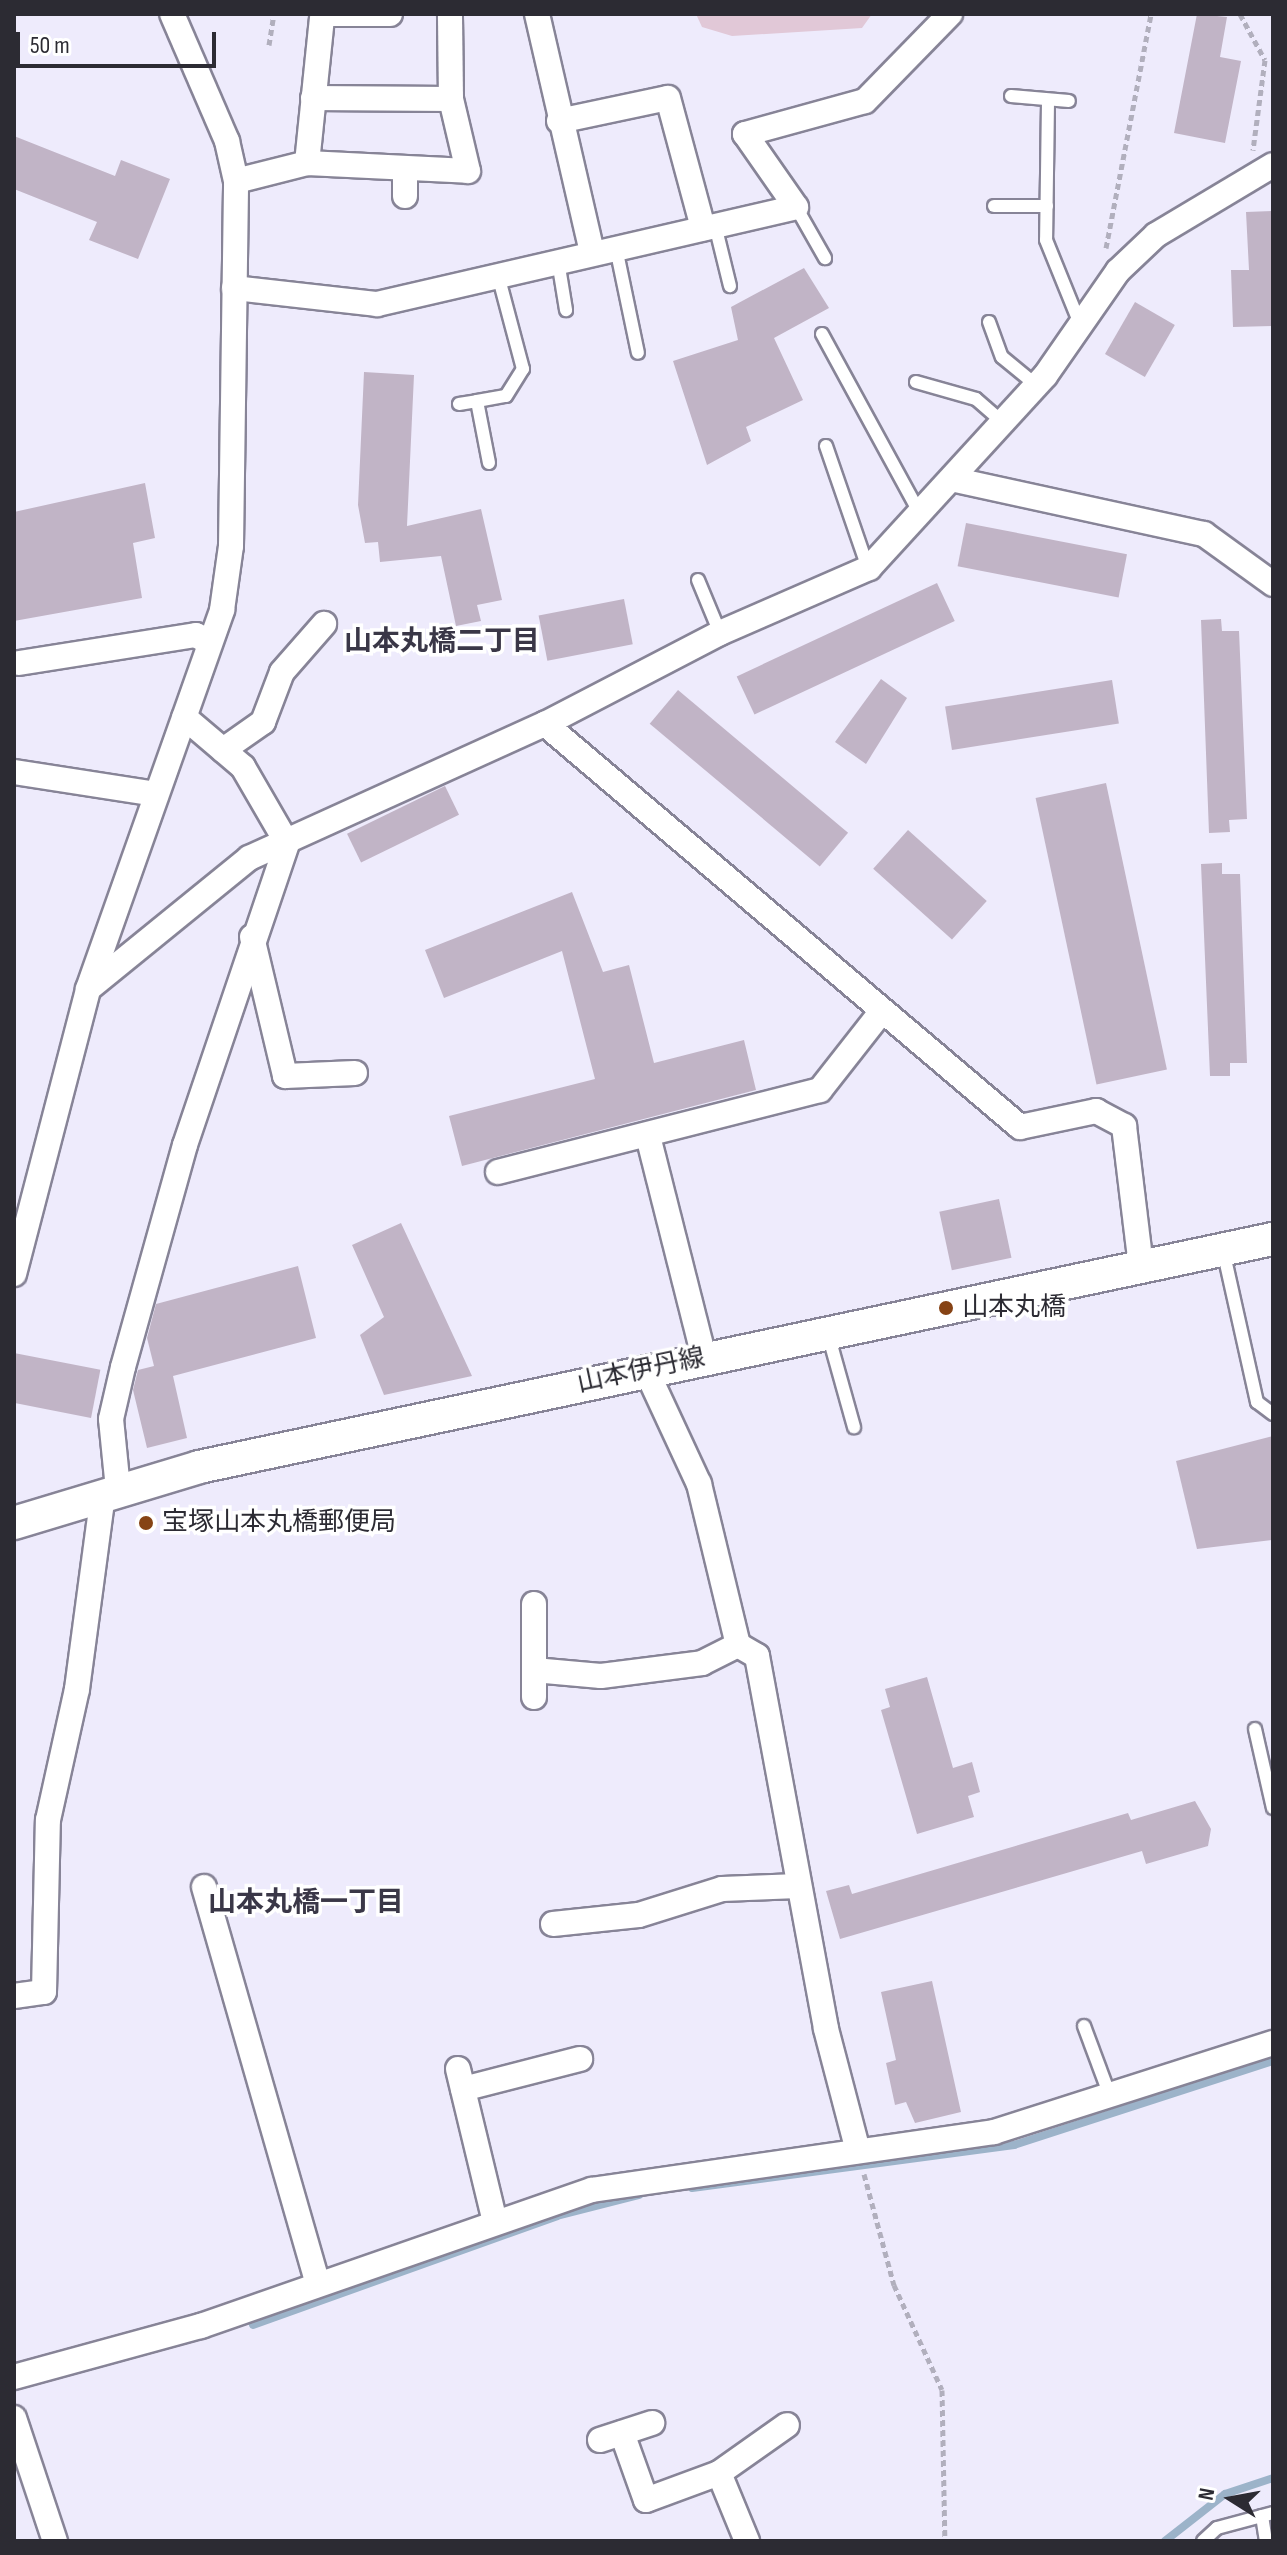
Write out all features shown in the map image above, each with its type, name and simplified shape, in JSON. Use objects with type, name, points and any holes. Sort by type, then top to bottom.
[{"type":"main road","name":"山本伊丹線","points":[[14,1523],[111,1491],[646,1370],[1273,1239]]},
{"type":"street","points":[[14,1274],[88,989],[210,643],[231,546],[236,181],[227,141],[172,14]]},
{"type":"street","points":[[307,163],[322,16],[390,14]]},
{"type":"street","points":[[236,181],[307,163],[468,171],[451,99],[450,14]]},
{"type":"street","points":[[537,14],[559,121],[604,250]]},
{"type":"street","points":[[234,288],[377,304],[796,207],[745,134],[865,101],[950,14]]},
{"type":"street","points":[[313,98],[451,99]]},
{"type":"street","points":[[559,121],[668,98],[709,226]]},
{"type":"street","points":[[88,989],[249,858],[545,724],[720,633],[869,568],[922,518],[956,480],[1082,329],[1113,279],[1156,235],[1249,176],[1273,165]]},
{"type":"street","points":[[405,169],[405,196]]},
{"type":"street","points":[[956,480],[1204,534],[1273,584]]},
{"type":"street","points":[[223,750],[263,722],[282,672],[324,624]]},
{"type":"street","points":[[19,663],[196,635],[210,643]]},
{"type":"street","points":[[184,717],[243,767],[287,843]]},
{"type":"street","points":[[545,724],[1020,1127],[1096,1111],[1124,1126],[1141,1266]]},
{"type":"street","points":[[14,772],[156,794]]},
{"type":"street","points":[[14,1996],[44,1992],[48,1820],[77,1689],[111,1491],[111,1419],[123,1367],[252,937],[287,843]]},
{"type":"street","points":[[252,937],[285,1076],[355,1073]]},
{"type":"street","points":[[498,1172],[820,1090],[882,1011]]},
{"type":"street","points":[[648,1136],[704,1358]]},
{"type":"street","points":[[646,1370],[699,1484],[738,1645],[757,1656],[798,1886],[858,2151]]},
{"type":"street","points":[[534,1604],[534,1697]]},
{"type":"street","points":[[534,1670],[630,1672],[702,1663],[738,1645]]},
{"type":"street","points":[[553,1924],[639,1915],[722,1889],[798,1886]]},
{"type":"street","points":[[204,1887],[318,2284]]},
{"type":"street","points":[[14,2377],[126,2350],[495,2222],[649,2178],[994,2132],[1273,2043]]},
{"type":"street","points":[[495,2222],[461,2079],[569,2069]]},
{"type":"street","points":[[14,2418],[55,2541]]},
{"type":"street","points":[[652,2423],[611,2436],[646,2500],[719,2473],[787,2425]]},
{"type":"street","points":[[719,2473],[747,2541]]},
{"type":"lane","points":[[1011,96],[1048,102],[1069,101]]},
{"type":"lane","points":[[1048,102],[1046,240],[1082,329]]},
{"type":"lane","points":[[994,206],[1047,206]]},
{"type":"lane","points":[[796,207],[825,258]]},
{"type":"lane","points":[[709,226],[730,286]]},
{"type":"lane","points":[[604,250],[638,353]]},
{"type":"lane","points":[[558,261],[566,310]]},
{"type":"lane","points":[[459,404],[506,396],[523,369],[498,275]]},
{"type":"lane","points":[[989,322],[1002,357],[1036,385]]},
{"type":"lane","points":[[822,334],[922,518]]},
{"type":"lane","points":[[916,382],[976,399],[1002,422]]},
{"type":"lane","points":[[477,401],[489,463]]},
{"type":"lane","points":[[826,446],[869,568]]},
{"type":"lane","points":[[698,580],[720,633]]},
{"type":"lane","points":[[1223,1249],[1257,1402],[1273,1414]]},
{"type":"lane","points":[[828,1334],[854,1427]]},
{"type":"lane","points":[[1255,1729],[1273,1808]]},
{"type":"lane","points":[[1084,2026],[1110,2096]]},
{"type":"lane","points":[[1203,2541],[1217,2528],[1268,2514],[1266,2541]]},
{"type":"path","points":[[269,45],[274,14]]},
{"type":"path","points":[[1113,279],[1102,267],[1151,14]]},
{"type":"path","points":[[1240,14],[1265,60],[1249,176]]},
{"type":"path","points":[[858,2151],[894,2285],[942,2390],[945,2541]]},
{"type":"shaded area","points":[[696,14],[872,14],[862,28],[732,36],[702,27]]},
{"type":"building","points":[[1197,14],[1227,17],[1220,57],[1241,61],[1225,143],[1174,133]]},
{"type":"building","points":[[14,136],[115,176],[121,160],[170,179],[138,259],[89,240],[97,222],[14,189]]},
{"type":"building","points":[[1273,211],[1273,326],[1233,327],[1231,270],[1249,270],[1246,212]]},
{"type":"building","points":[[804,268],[829,308],[774,338],[803,400],[746,427],[751,441],[707,465],[673,361],[738,340],[731,307]]},
{"type":"building","points":[[1135,302],[1175,325],[1145,377],[1105,354]]},
{"type":"building","points":[[364,372],[414,375],[407,526],[481,509],[502,600],[477,605],[481,621],[456,626],[441,556],[380,562],[378,542],[365,543],[358,505]]},
{"type":"building","points":[[145,483],[155,538],[133,543],[142,598],[14,621],[14,512]]},
{"type":"building","points":[[966,523],[1127,554],[1119,597],[958,566]]},
{"type":"building","points":[[937,583],[955,621],[754,714],[737,676]]},
{"type":"building","points":[[624,599],[633,644],[547,661],[539,616]]},
{"type":"building","points":[[1221,619],[1222,631],[1239,631],[1247,819],[1229,820],[1230,832],[1209,833],[1201,620]]},
{"type":"building","points":[[881,679],[907,698],[866,764],[835,742]]},
{"type":"building","points":[[1112,680],[1119,723],[952,750],[945,706]]},
{"type":"building","points":[[678,690],[848,833],[820,866],[650,724]]},
{"type":"building","points":[[1106,783],[1167,1070],[1096,1085],[1036,798]]},
{"type":"building","points":[[445,786],[459,815],[361,863],[347,834]]},
{"type":"building","points":[[908,830],[987,901],[952,940],[873,869]]},
{"type":"building","points":[[1222,863],[1222,874],[1240,874],[1247,1063],[1230,1063],[1230,1076],[1210,1076],[1201,864]]},
{"type":"building","points":[[572,892],[603,972],[629,965],[654,1063],[744,1040],[756,1090],[462,1166],[449,1116],[595,1079],[562,951],[444,998],[425,950]]},
{"type":"building","points":[[999,1199],[1011,1258],[952,1270],[939,1212]]},
{"type":"building","points":[[401,1223],[472,1376],[384,1395],[360,1335],[384,1317],[352,1245]]},
{"type":"building","points":[[298,1266],[316,1338],[173,1376],[187,1438],[147,1448],[133,1390],[138,1370],[154,1366],[147,1338],[156,1304]]},
{"type":"building","points":[[14,1353],[100,1370],[91,1418],[14,1403]]},
{"type":"building","points":[[1273,1436],[1273,1540],[1197,1549],[1176,1461]]},
{"type":"building","points":[[927,1677],[953,1768],[972,1762],[980,1792],[968,1796],[974,1817],[917,1834],[881,1710],[890,1707],[885,1689]]},
{"type":"building","points":[[1195,1801],[1211,1829],[1208,1846],[1146,1864],[1142,1851],[840,1939],[826,1891],[849,1885],[852,1894],[1128,1813],[1131,1820]]},
{"type":"building","points":[[932,1981],[961,2112],[915,2123],[906,2102],[895,2105],[886,2063],[896,2060],[881,1992]]},
{"type":"waterway","points":[[692,2188],[1014,2145],[1273,2061]]},
{"type":"waterway","points":[[253,2325],[557,2216],[639,2195]]},
{"type":"waterway","points":[[1165,2541],[1225,2494],[1273,2478]]},
{"type":"place","name":"山本丸橋","points":[[946,1308]]},
{"type":"place","name":"宝塚山本丸橋郵便局","points":[[146,1523]]},
{"type":"district","name":"山本丸橋二丁目","points":[[442,642]]},
{"type":"district","name":"山本丸橋一丁目","points":[[306,1903]]}]
